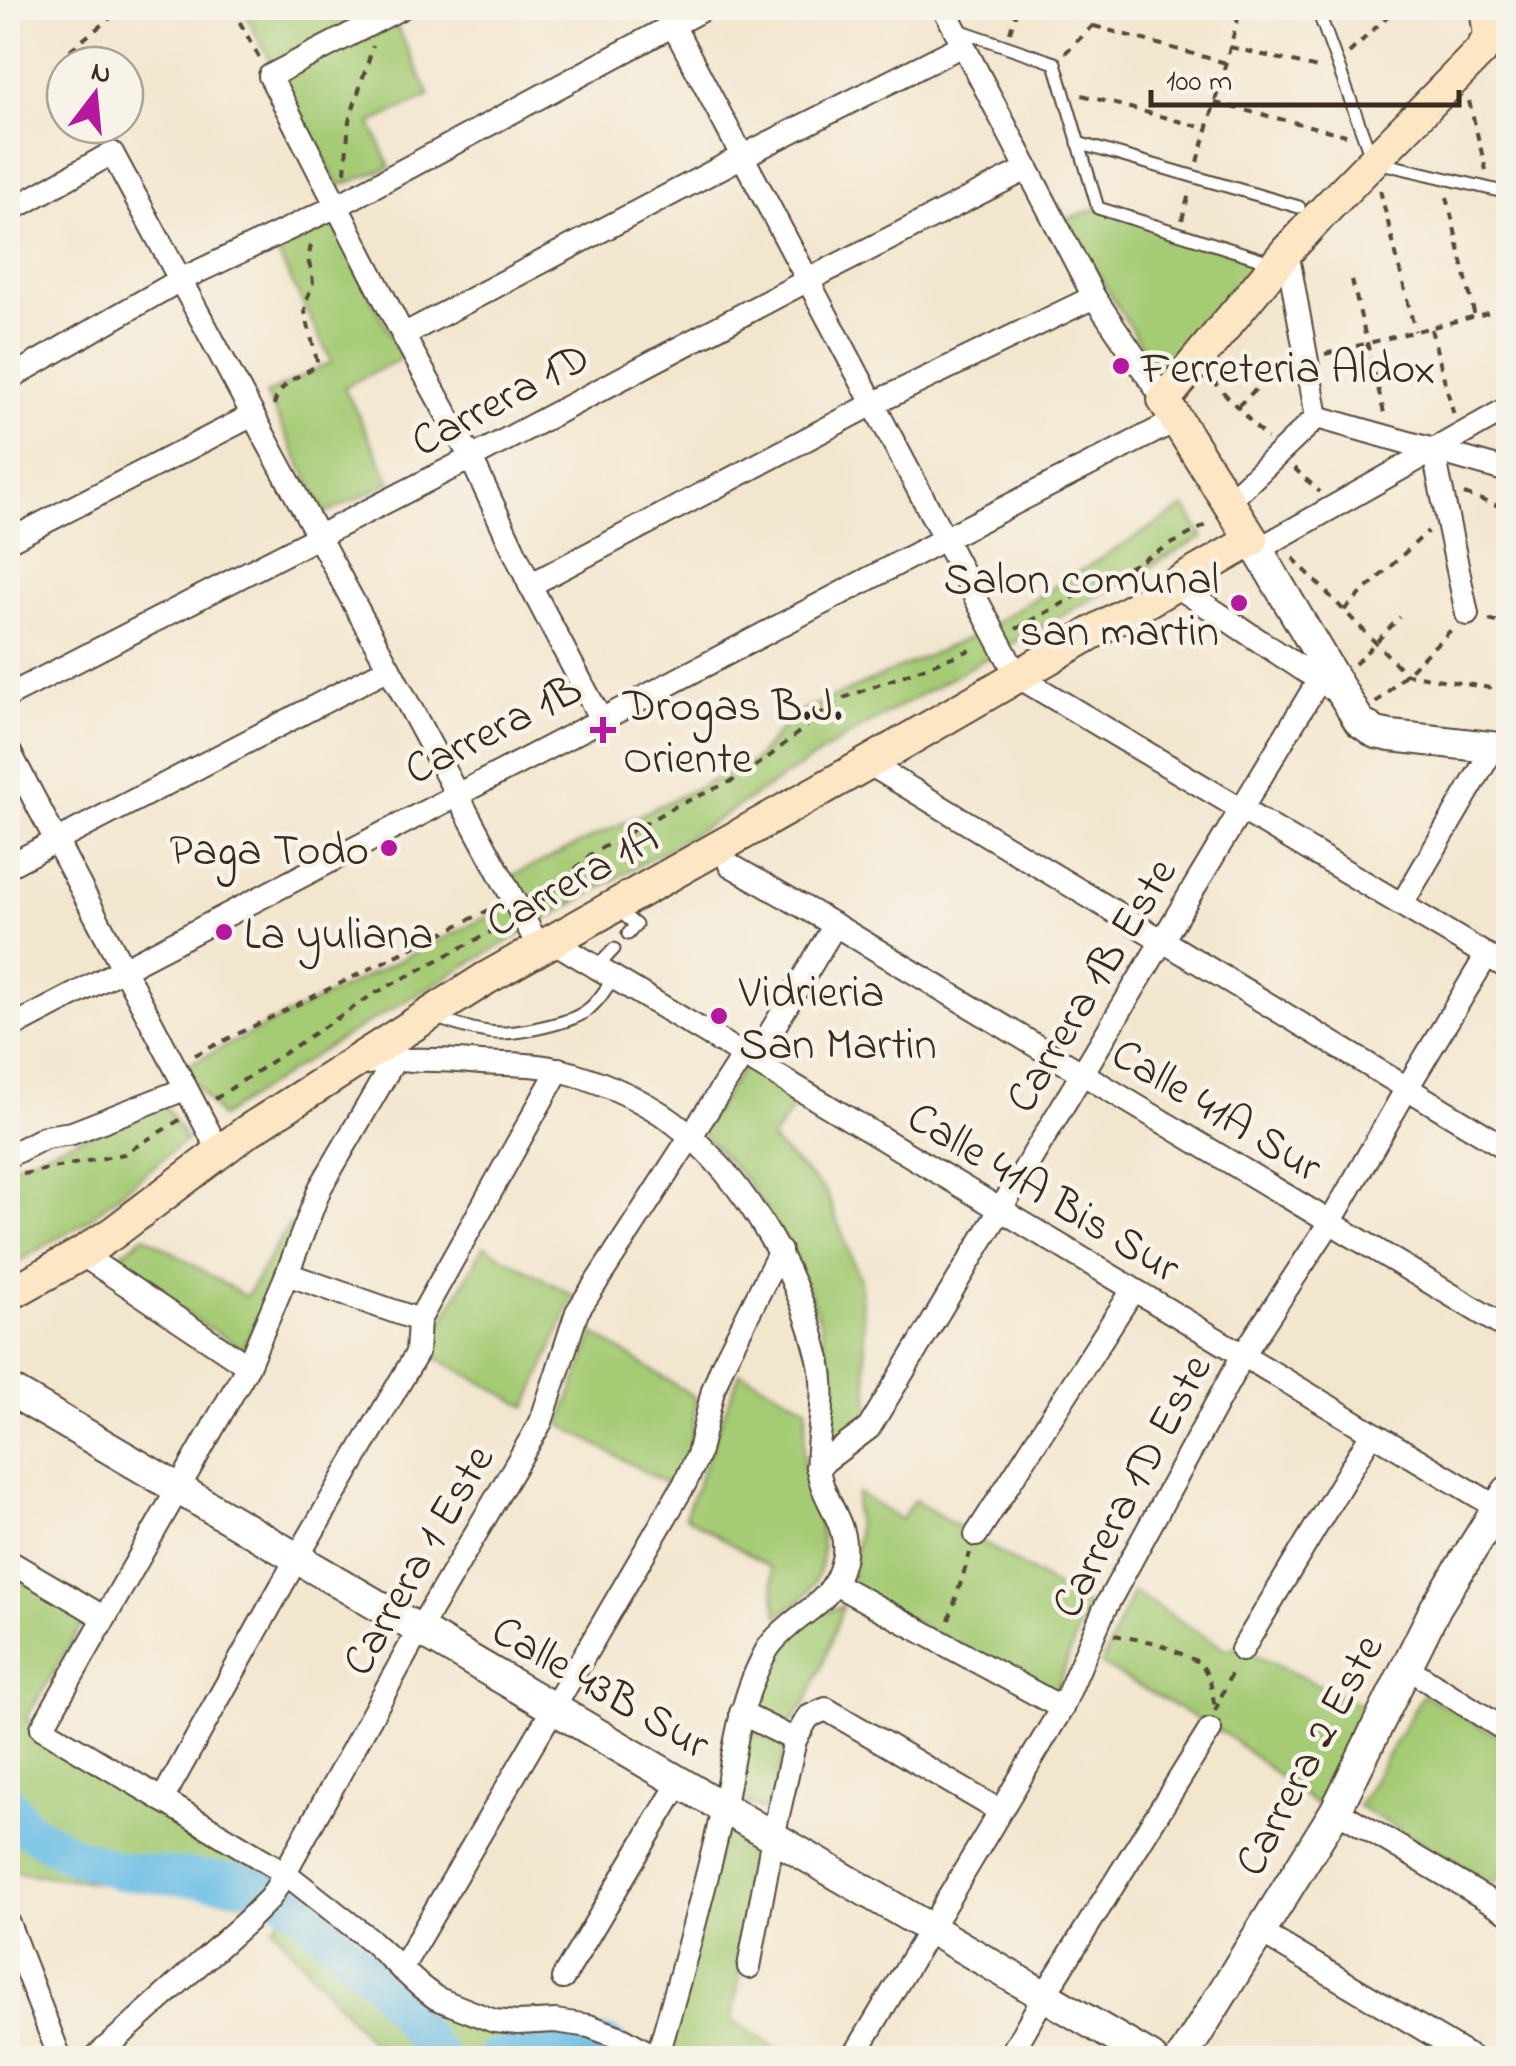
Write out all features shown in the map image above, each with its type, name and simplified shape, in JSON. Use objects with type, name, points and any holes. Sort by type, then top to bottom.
[{"type":"main road","name":"Carrera 1B","points":[[1170,410],[1282,257],[1486,45],[1490,32],[1486,8]]},
{"type":"main road","points":[[1170,410],[1225,509],[1261,543]]},
{"type":"main road","name":"Carrera 1A","points":[[8,1295],[113,1233],[219,1151],[428,1014],[1175,585],[1261,543]]},
{"type":"street","points":[[8,379],[180,280],[334,206],[669,16],[705,8]]},
{"type":"street","points":[[944,8],[1094,296],[1170,410]]},
{"type":"street","points":[[390,12],[270,76],[334,206],[471,458],[530,585],[601,720]]},
{"type":"street","points":[[669,16],[1017,676],[1508,968]]},
{"type":"street","points":[[403,335],[959,37]]},
{"type":"street","points":[[8,212],[112,153],[180,280],[264,416],[318,536],[517,907],[545,944]]},
{"type":"street","name":"Carrera 1D","points":[[8,696],[1027,168]]},
{"type":"street","points":[[1282,257],[1317,416]]},
{"type":"street","points":[[530,585],[873,404],[1094,296]]},
{"type":"street","points":[[1346,702],[1261,543],[1508,408]]},
{"type":"street","name":"Carrera 1B","points":[[8,1029],[944,539],[1170,410]]},
{"type":"street","points":[[8,542],[264,416]]},
{"type":"street","points":[[1317,416],[1508,471]]},
{"type":"street","points":[[1225,509],[1317,416]]},
{"type":"street","points":[[1433,449],[1467,614]]},
{"type":"street","points":[[1175,585],[1391,736],[1501,748],[1402,904]]},
{"type":"street","points":[[8,866],[389,668]]},
{"type":"street","name":"Carrera 1B Este","points":[[818,1467],[869,1428],[1242,808],[1346,702]]},
{"type":"street","points":[[8,749],[219,1151]]},
{"type":"street","points":[[868,763],[1508,1149]]},
{"type":"street","name":"Calle 41A Sur","points":[[730,865],[1508,1330]]},
{"type":"street","name":"Carrera 1 Este","points":[[95,2058],[278,1885],[419,1630],[542,1422],[577,1312],[690,1136],[749,1057],[835,926]]},
{"type":"street","name":"Calle 41A Bis Sur","points":[[545,944],[605,972],[749,1057],[1502,1510]]},
{"type":"street","name":"Carrera 1D Este","points":[[853,2058],[1062,1708],[1104,1610],[1244,1355],[1331,1222],[1488,955]]},
{"type":"street","points":[[347,1066],[395,1059],[559,1069],[619,1090],[690,1136],[735,1184],[780,1250],[806,1315],[819,1358],[823,1404],[818,1467],[823,1491],[840,1522],[844,1556],[835,1584],[822,1602],[770,1645],[756,1671],[741,1713],[723,1808],[657,2058],[590,2026],[494,2020],[436,1998],[369,1939],[278,1885],[162,1800],[42,1728],[248,1366],[320,1188],[395,1059]]},
{"type":"street","points":[[162,1800],[296,1558],[417,1353],[419,1320],[559,1069]]},
{"type":"street","points":[[12,1166],[46,1137],[72,1134],[184,1089]]},
{"type":"street","points":[[401,1969],[685,1483],[698,1455],[723,1364],[780,1250]]},
{"type":"street","points":[[81,1254],[248,1366]]},
{"type":"street","points":[[288,1274],[419,1320]]},
{"type":"street","points":[[976,1534],[1132,1290]]},
{"type":"street","name":"Calle 43B Sur","points":[[8,1390],[1151,2058]]},
{"type":"street","points":[[1242,1650],[1372,1433]]},
{"type":"street","name":"Carrera 2 Este","points":[[1182,2058],[1336,1810],[1436,1607],[1502,1510]]},
{"type":"street","points":[[8,1561],[105,1618]]},
{"type":"street","points":[[835,1584],[1062,1708]]},
{"type":"street","points":[[1406,1667],[1508,1732]]},
{"type":"street","points":[[748,1967],[795,1740],[808,1717],[826,1710],[1000,1811]]},
{"type":"street","points":[[741,1713],[795,1740]]},
{"type":"street","points":[[1010,2058],[1044,1996],[1210,1730]]},
{"type":"street","points":[[564,1978],[680,1782]]},
{"type":"street","points":[[1336,1810],[1508,1912]]},
{"type":"street","points":[[8,1923],[60,2058]]},
{"type":"street","points":[[1260,1932],[1472,2058]]},
{"type":"lane","points":[[1317,8],[1376,160],[1508,193]]},
{"type":"lane","points":[[959,37],[1006,46],[1055,63],[1098,208],[1178,233],[1282,257]]},
{"type":"lane","points":[[1078,142],[1299,207]]},
{"type":"lane","points":[[625,916],[636,925],[628,934]]},
{"type":"lane","points":[[428,1014],[504,1034],[581,1015],[606,990],[605,972],[614,949]]},
{"type":"path","points":[[8,30],[27,8]]},
{"type":"path","points":[[76,45],[123,8]]},
{"type":"path","points":[[232,8],[270,76]]},
{"type":"path","points":[[1006,46],[1018,8]]},
{"type":"path","points":[[1079,8],[1104,14]]},
{"type":"path","points":[[1055,63],[1111,8]]},
{"type":"path","points":[[1178,233],[1242,8]]},
{"type":"path","points":[[1230,47],[1339,69],[1396,8]]},
{"type":"path","points":[[264,416],[274,406],[283,385],[316,366],[305,312],[313,285],[308,260],[313,236],[334,206],[348,121],[390,12]]},
{"type":"path","points":[[1094,26],[1226,63]]},
{"type":"path","points":[[1466,89],[1490,189]]},
{"type":"path","points":[[1063,90],[1208,129]]},
{"type":"path","points":[[1214,104],[1376,160],[1416,331]]},
{"type":"path","points":[[1442,177],[1474,317]]},
{"type":"path","points":[[1352,280],[1389,437]]},
{"type":"path","points":[[1237,407],[1305,351],[1369,343],[1508,308]]},
{"type":"path","points":[[1430,328],[1460,436]]},
{"type":"path","points":[[1440,486],[1508,509]]},
{"type":"path","points":[[12,1166],[124,1154],[372,995],[567,878],[591,854],[674,807],[734,780],[765,760],[838,700],[997,640],[1225,509]]},
{"type":"path","points":[[1344,610],[1446,514]]},
{"type":"path","points":[[1261,543],[1344,610],[1406,674],[1508,691]]},
{"type":"path","points":[[1346,702],[1406,674],[1467,614]]},
{"type":"path","points":[[1346,702],[1376,643],[1400,617]]},
{"type":"path","points":[[172,1066],[517,907]]},
{"type":"path","points":[[941,1643],[976,1534]]},
{"type":"path","points":[[1094,1634],[1157,1643],[1201,1663],[1210,1680],[1215,1711],[1242,1650]]},
{"type":"green space","points":[[242,8],[391,8],[430,96],[371,123],[390,167],[339,186]]},
{"type":"green space","points":[[1098,208],[1258,261],[1161,378],[1065,220]]},
{"type":"green space","points":[[335,224],[402,358],[344,387],[391,482],[325,514],[266,394],[332,362],[277,252]]},
{"type":"green space","points":[[1185,507],[1203,537],[854,732],[718,819],[335,1042],[220,1117],[183,1067],[519,901],[509,877],[754,761],[793,715],[975,635]]},
{"type":"green space","points":[[744,1066],[798,1100],[771,1140],[826,1192],[860,1280],[870,1419],[830,1447],[831,1398],[821,1324],[791,1247],[748,1183],[701,1132]]},
{"type":"green space","points":[[164,1104],[186,1140],[81,1225],[8,1267],[8,1167]]},
{"type":"green space","points":[[290,1223],[298,1228],[242,1349],[108,1264],[145,1236],[246,1297]]},
{"type":"green space","points":[[484,1246],[574,1296],[527,1407],[426,1352]]},
{"type":"green space","points":[[594,1334],[696,1398],[691,1446],[672,1487],[560,1424]]},
{"type":"green space","points":[[740,1372],[807,1407],[804,1462],[820,1531],[821,1561],[809,1591],[778,1616],[771,1568],[685,1516]]},
{"type":"green space","points":[[858,1493],[901,1520],[914,1500],[1087,1606],[1054,1696],[851,1588]]},
{"type":"green space","points":[[8,1571],[86,1617],[26,1719],[276,1877],[247,1902],[8,1871]]},
{"type":"green space","points":[[1133,1592],[1227,1650],[1235,1646],[1364,1706],[1317,1806],[1228,1736],[1101,1665]]},
{"type":"green space","points":[[843,1606],[820,1671],[796,1717],[787,1725],[749,1705],[757,1680],[798,1628],[817,1614]]},
{"type":"green space","points":[[1423,1694],[1508,1741],[1508,1860],[1494,1884],[1358,1806]]},
{"type":"green space","points":[[744,1727],[785,1747],[770,1813],[730,1796]]},
{"type":"green space","points":[[724,1823],[762,1846],[732,2020],[791,2058],[667,2058]]},
{"type":"green space","points":[[302,1892],[385,1968],[456,2022],[606,2036],[643,2058],[384,2058],[273,1927]]},
{"type":"waterway","points":[[8,1803],[26,1828],[72,1855],[120,1871],[244,1883],[282,1896],[304,1911],[380,1983],[440,2058]]},
{"type":"waterway","points":[[495,2058],[606,2045],[624,2058]]},
{"type":"place","name":"Ferreteria Aldox","points":[[1121,366]]},
{"type":"place","name":"Salon comunal san martin","points":[[1239,603]]},
{"type":"place","name":"Drogas B.J. Oriente","points":[[603,730]]},
{"type":"place","name":"Paga Todo","points":[[389,848]]},
{"type":"place","name":"La yuliana","points":[[224,932]]},
{"type":"place","name":"Vidrieria San Martin","points":[[719,1016]]}]
